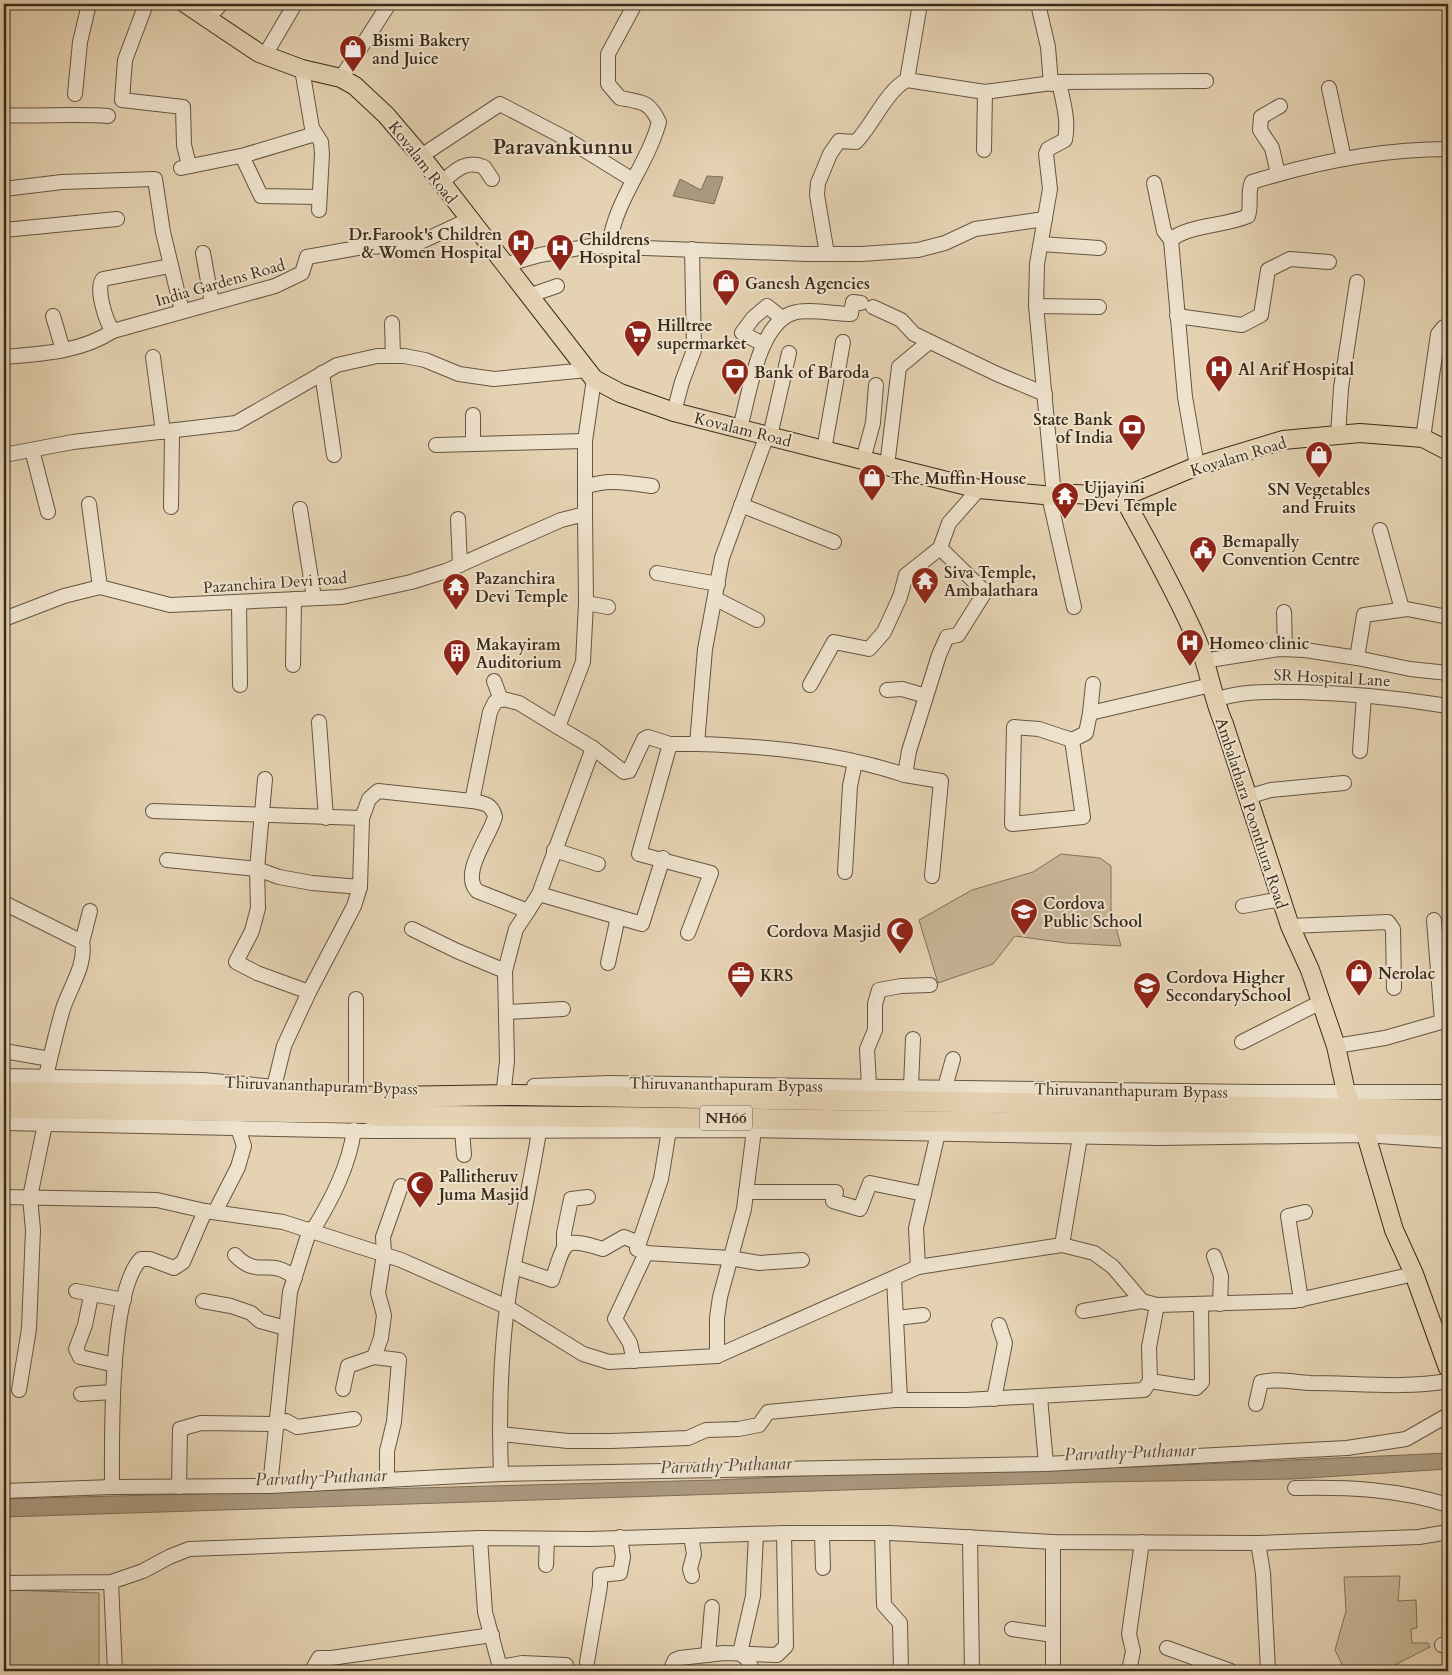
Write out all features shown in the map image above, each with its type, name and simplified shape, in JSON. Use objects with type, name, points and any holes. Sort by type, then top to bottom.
[{"type":"highway","name":"Thiruvananthapuram Bypass","points":[[4,1092],[390,1097],[514,1095],[1356,1114],[1448,1126]]},
{"type":"highway","name":"Thiruvananthapuram Bypass","points":[[4,1108],[366,1113],[377,1116],[578,1115],[980,1122],[1356,1114],[1448,1110]]},
{"type":"main road","name":"Kovalam Road","points":[[186,4],[265,55],[302,69],[341,78],[355,86],[386,115],[421,156],[468,220],[591,374],[620,394],[674,412],[979,489],[1052,496],[1076,494],[1123,497],[1197,466],[1283,440],[1360,433],[1423,438],[1448,451]]},
{"type":"main road","name":"Ambalathara Poonthura Road","points":[[1123,497],[1165,573],[1198,642],[1212,693],[1224,724],[1290,926],[1310,970],[1336,1046],[1394,1230],[1414,1274],[1446,1357]]},
{"type":"street","points":[[75,94],[80,42],[89,4]]},
{"type":"street","points":[[146,4],[126,60],[122,100],[183,106],[185,166],[196,166],[242,156],[315,134]]},
{"type":"street","points":[[207,19],[221,4]]},
{"type":"street","points":[[265,55],[295,4]]},
{"type":"street","points":[[341,78],[389,4]]},
{"type":"street","points":[[609,246],[615,216],[655,137],[659,122],[653,110],[646,103],[620,98],[608,84],[608,54],[635,4]]},
{"type":"street","points":[[907,80],[920,4]]},
{"type":"street","points":[[1038,4],[1055,83],[1067,119],[1065,140],[1048,150],[1046,154],[1050,188],[1037,264],[1036,306],[1045,394],[1052,496],[1074,607]]},
{"type":"street","points":[[242,156],[261,196],[319,204],[322,154],[320,142],[312,128],[302,69]]},
{"type":"street","points":[[826,254],[817,195],[818,183],[830,154],[839,141],[856,142],[877,116],[895,87],[907,80],[985,92],[1055,83],[1206,82]]},
{"type":"street","points":[[1329,88],[1344,159]]},
{"type":"street","points":[[984,150],[985,92]]},
{"type":"street","points":[[421,156],[448,136],[500,104],[565,138],[633,180]]},
{"type":"street","points":[[1278,174],[1272,148],[1260,130],[1261,117],[1280,106]]},
{"type":"street","points":[[4,114],[29,116],[74,113],[108,116]]},
{"type":"street","points":[[1171,240],[1178,234],[1218,226],[1248,216],[1250,209],[1249,189],[1252,182],[1278,174],[1379,153],[1448,149]]},
{"type":"street","points":[[441,183],[463,165],[480,165],[488,170],[492,179]]},
{"type":"street","points":[[4,188],[62,182],[155,179],[170,266],[182,311]]},
{"type":"street","points":[[1154,183],[1164,231],[1171,240],[1189,423],[1197,466]]},
{"type":"street","points":[[4,230],[116,219]]},
{"type":"street","points":[[504,265],[540,255],[591,246],[826,254],[918,250],[946,242],[976,229],[1045,219]]},
{"type":"street","name":"India Gardens Road","points":[[4,357],[81,348],[98,341],[113,331],[275,286],[302,273],[307,257],[363,247],[414,245],[468,220]]},
{"type":"street","points":[[1041,244],[1099,248]]},
{"type":"street","points":[[674,412],[682,382],[694,350],[692,250]]},
{"type":"street","points":[[203,253],[212,303]]},
{"type":"street","points":[[1177,316],[1242,325],[1262,315],[1268,270],[1290,258],[1329,262]]},
{"type":"street","points":[[113,331],[99,288],[103,279],[170,266]]},
{"type":"street","points":[[1338,435],[1341,388],[1357,282]]},
{"type":"street","points":[[528,296],[557,286]]},
{"type":"street","points":[[740,428],[763,344],[782,318],[795,312],[851,314],[853,302],[867,305],[901,320],[914,334],[996,374],[1045,394]]},
{"type":"street","points":[[763,344],[742,333],[753,318],[767,306],[782,318]]},
{"type":"street","points":[[1036,306],[1100,307]]},
{"type":"street","points":[[53,316],[63,350]]},
{"type":"street","points":[[392,323],[394,356]]},
{"type":"street","points":[[1423,438],[1438,334],[1444,327],[1448,326]]},
{"type":"street","points":[[824,450],[843,342]]},
{"type":"street","points":[[887,466],[899,367],[930,342]]},
{"type":"street","points":[[697,744],[705,649],[716,599],[722,558],[768,436],[790,353]]},
{"type":"street","points":[[4,455],[120,436],[236,423],[337,365],[377,356],[426,360],[459,374],[494,379],[591,374],[585,441],[586,603],[583,662],[558,727]]},
{"type":"street","points":[[153,357],[167,432],[171,507]]},
{"type":"street","points":[[322,373],[334,455]]},
{"type":"street","points":[[862,460],[873,423],[876,385]]},
{"type":"street","points":[[473,415],[473,443]]},
{"type":"street","points":[[436,444],[585,441]]},
{"type":"street","points":[[32,450],[48,512]]},
{"type":"street","points":[[585,486],[597,482],[652,486]]},
{"type":"street","points":[[810,685],[834,642],[869,649],[884,632],[900,597],[906,576],[940,548],[949,523],[979,489]]},
{"type":"street","points":[[89,504],[100,587]]},
{"type":"street","points":[[741,505],[834,542]]},
{"type":"street","points":[[300,509],[314,598]]},
{"type":"street","name":"Pazanchira Devi road","points":[[4,619],[64,596],[100,587],[170,606],[342,597],[412,582],[460,564],[561,520],[585,514]]},
{"type":"street","points":[[458,519],[460,564]]},
{"type":"street","points":[[1380,530],[1402,609]]},
{"type":"street","points":[[905,775],[909,751],[945,640],[948,637],[958,635],[984,592],[940,548]]},
{"type":"street","points":[[657,574],[718,584]]},
{"type":"street","points":[[293,665],[294,599]]},
{"type":"street","points":[[716,599],[758,620]]},
{"type":"street","points":[[239,602],[240,685]]},
{"type":"street","points":[[586,603],[608,607]]},
{"type":"street","points":[[1358,658],[1364,615],[1402,609],[1448,617]]},
{"type":"street","points":[[1284,612],[1286,649]]},
{"type":"street","points":[[1203,661],[1286,649],[1305,650],[1358,658],[1410,669],[1448,673]]},
{"type":"street","points":[[494,681],[501,700]]},
{"type":"street","points":[[1072,740],[1083,817],[1012,824],[1014,727],[1039,728],[1072,740],[1086,733],[1093,684]]},
{"type":"street","points":[[887,690],[902,689],[926,696]]},
{"type":"street","name":"SR Hospital Lane","points":[[1090,713],[1212,693],[1234,694],[1258,690],[1321,691],[1448,706]]},
{"type":"street","points":[[1360,751],[1364,696]]},
{"type":"street","points":[[472,801],[490,712],[495,702],[504,698],[519,703],[593,748],[624,772],[629,771],[644,739],[648,736],[670,744],[761,746],[812,753],[905,775],[941,781],[932,876]]},
{"type":"street","points":[[319,722],[326,818]]},
{"type":"street","points":[[670,744],[639,854],[663,858],[711,873],[688,933]]},
{"type":"street","points":[[504,1088],[507,1061],[505,971],[516,929],[539,894],[593,748]]},
{"type":"street","points":[[845,872],[850,786],[855,762]]},
{"type":"street","points":[[265,779],[257,869],[258,908],[252,931],[236,962],[257,973],[309,992]]},
{"type":"street","points":[[1247,797],[1271,790],[1344,783]]},
{"type":"street","points":[[274,1087],[284,1046],[309,992],[354,906],[360,886],[362,818],[369,799],[378,791],[485,803],[493,809],[495,817],[482,842],[471,878],[472,886],[478,891],[528,911]]},
{"type":"street","points":[[153,811],[362,818]]},
{"type":"street","points":[[554,850],[598,864]]},
{"type":"street","points":[[539,894],[642,924],[663,858]]},
{"type":"street","points":[[167,860],[257,869],[279,877],[312,883],[360,886]]},
{"type":"street","points":[[1243,906],[1281,899]]},
{"type":"street","points":[[4,903],[82,942]]},
{"type":"street","points":[[46,1076],[62,1010],[80,966],[84,950],[82,942],[90,911]]},
{"type":"street","points":[[608,964],[618,917]]},
{"type":"street","points":[[1336,1046],[1384,1038],[1445,1020],[1434,920]]},
{"type":"street","points":[[1290,926],[1388,922],[1393,930],[1394,988]]},
{"type":"street","points":[[412,929],[457,952],[505,971]]},
{"type":"street","points":[[869,1086],[868,1049],[875,1030],[875,1004],[879,990],[901,986],[930,985]]},
{"type":"street","points":[[356,1000],[356,1087]]},
{"type":"street","points":[[1242,1042],[1321,1002]]},
{"type":"street","points":[[507,1012],[563,1009]]},
{"type":"street","points":[[911,1086],[913,1038]]},
{"type":"street","points":[[4,1051],[50,1059]]},
{"type":"street","points":[[945,1087],[953,1059]]},
{"type":"street","name":"Thiruvananthapuram Bypass","points":[[4,1076],[203,1080],[274,1087],[504,1088],[608,1083],[945,1087],[1356,1114],[1448,1141]]},
{"type":"street","name":"Thiruvananthapuram Bypass","points":[[4,1123],[354,1130],[754,1130],[1080,1137],[1356,1114],[1448,1092]]},
{"type":"street","points":[[19,1390],[30,1328],[33,1230],[30,1197],[45,1124]]},
{"type":"street","points":[[112,1487],[113,1392],[126,1286],[141,1259],[150,1259],[174,1268],[183,1262],[210,1211],[238,1167],[244,1146],[238,1128]]},
{"type":"street","points":[[270,1486],[290,1292],[312,1230],[328,1206],[342,1170],[349,1161],[354,1130]]},
{"type":"street","points":[[462,1130],[464,1155]]},
{"type":"street","points":[[634,1361],[630,1343],[615,1319],[642,1248],[661,1179],[669,1130]]},
{"type":"street","points":[[717,1356],[717,1318],[730,1258],[744,1209],[754,1130]]},
{"type":"street","points":[[501,1474],[500,1434],[503,1349],[507,1307],[539,1131]]},
{"type":"street","points":[[918,1267],[916,1228],[938,1133]]},
{"type":"street","points":[[1062,1245],[1080,1137]]},
{"type":"street","points":[[746,1192],[836,1192],[833,1201],[860,1209],[870,1183],[924,1194]]},
{"type":"street","points":[[374,1357],[381,1338],[384,1315],[378,1292],[384,1254],[383,1236],[401,1186]]},
{"type":"street","points":[[4,1197],[157,1200],[210,1211],[283,1222],[384,1254],[507,1307],[594,1358],[609,1362],[717,1356],[918,1267],[1062,1245],[1094,1253],[1113,1267],[1142,1301]]},
{"type":"street","points":[[514,1266],[552,1280],[564,1248],[564,1233],[571,1199],[588,1198]]},
{"type":"street","points":[[1301,1300],[1288,1216],[1305,1212]]},
{"type":"street","points":[[564,1248],[569,1243],[576,1241],[603,1249],[624,1237],[642,1248],[759,1263],[802,1260]]},
{"type":"street","points":[[235,1255],[244,1264],[256,1269],[270,1266],[287,1272],[294,1278]]},
{"type":"street","points":[[1214,1256],[1221,1276],[1220,1304]]},
{"type":"street","points":[[1083,1311],[1142,1301],[1157,1305],[1201,1305],[1301,1300],[1414,1274]]},
{"type":"street","points":[[894,1278],[900,1400]]},
{"type":"street","points":[[76,1291],[91,1296],[124,1300]]},
{"type":"street","points":[[91,1296],[85,1325],[76,1349],[80,1357],[95,1362],[115,1365]]},
{"type":"street","points":[[203,1301],[231,1306],[251,1314],[260,1321],[286,1328]]},
{"type":"street","points":[[500,1434],[568,1441],[688,1438],[706,1430],[759,1426],[768,1412],[900,1400],[994,1399],[1144,1390],[1150,1381],[1149,1347],[1157,1305]]},
{"type":"street","points":[[1150,1381],[1196,1388],[1202,1382],[1201,1305]]},
{"type":"street","points":[[896,1318],[923,1315]]},
{"type":"street","points":[[994,1399],[1005,1343],[999,1325]]},
{"type":"street","points":[[343,1389],[348,1366],[374,1357],[399,1360],[394,1422],[387,1451],[387,1480]]},
{"type":"street","points":[[1256,1404],[1261,1382],[1272,1379],[1415,1386],[1448,1381]]},
{"type":"street","points":[[82,1394],[113,1392]]},
{"type":"street","points":[[1040,1397],[1046,1464]]},
{"type":"street","points":[[4,1491],[112,1487],[270,1486],[501,1474],[1046,1464],[1347,1448],[1406,1439],[1448,1415]]},
{"type":"street","points":[[178,1486],[180,1429],[201,1423],[276,1424],[286,1421],[297,1427],[354,1419]]},
{"type":"street","points":[[1295,1488],[1355,1487],[1427,1498],[1448,1505]]},
{"type":"street","points":[[4,1583],[111,1582],[143,1571],[168,1557],[190,1549],[480,1538],[547,1539],[784,1533],[882,1533],[1053,1542],[1258,1543],[1419,1536],[1448,1532]]},
{"type":"street","points":[[670,1671],[674,1660],[740,1653],[777,1655],[786,1646],[784,1533]]},
{"type":"street","points":[[882,1533],[884,1606],[900,1624],[900,1671]]},
{"type":"street","points":[[740,1653],[753,1596],[756,1534]]},
{"type":"street","points":[[822,1534],[823,1568]]},
{"type":"street","points":[[691,1536],[694,1554],[690,1569],[692,1576]]},
{"type":"street","points":[[970,1537],[972,1671]]},
{"type":"street","points":[[480,1538],[483,1596],[501,1669],[522,1664],[566,1665]]},
{"type":"street","points":[[587,1662],[600,1586],[600,1575],[620,1573],[623,1557],[620,1538]]},
{"type":"street","points":[[546,1565],[547,1539]]},
{"type":"street","points":[[1053,1542],[1053,1671]]},
{"type":"street","points":[[1129,1671],[1133,1650],[1129,1634],[1142,1542]]},
{"type":"street","points":[[1258,1543],[1264,1573],[1268,1671]]},
{"type":"street","points":[[111,1582],[115,1671]]},
{"type":"street","points":[[708,1655],[712,1606]]},
{"type":"street","points":[[1012,1630],[1053,1635]]},
{"type":"street","points":[[314,1671],[316,1662],[323,1657],[331,1658],[492,1635]]},
{"type":"street","points":[[1167,1648],[1231,1671]]},
{"type":"street","points":[[740,1653],[748,1660],[754,1671]]},
{"type":"shaded area","points":[[707,176],[723,177],[714,204],[673,196],[680,179],[701,190]]},
{"type":"shaded area","name":"Cordova Public School","points":[[1061,854],[1100,858],[1111,866],[1111,909],[1121,946],[1066,943],[1015,936],[993,964],[938,983],[919,920],[972,890],[1033,872]]},
{"type":"shaded area","points":[[1448,1453],[1448,1469],[1292,1479],[1096,1482],[4,1517],[4,1499],[716,1480],[886,1472],[1137,1467]]},
{"type":"shaded area","points":[[1400,1576],[1398,1601],[1416,1600],[1417,1628],[1411,1629],[1412,1643],[1428,1643],[1430,1647],[1383,1671],[1345,1671],[1335,1650],[1346,1611],[1344,1577]]},
{"type":"shaded area","points":[[8,1590],[99,1593],[99,1671],[4,1671],[4,1614],[9,1613]]},
{"type":"place","name":"Bismi Bakery and Juice","points":[[353,73]]},
{"type":"place","name":"Dr.Farook's Children & Women Hospital","points":[[521,267]]},
{"type":"place","name":"Childrens Hospital","points":[[560,272]]},
{"type":"place","name":"Ganesh Agencies","points":[[726,307]]},
{"type":"place","name":"Hilltree supermarket","points":[[638,358]]},
{"type":"place","name":"Al Arif Hospital","points":[[1219,393]]},
{"type":"place","name":"Bank of Baroda","points":[[735,396]]},
{"type":"place","name":"State Bank of India","points":[[1132,452]]},
{"type":"place","name":"SN Vegetables and Fruits","points":[[1319,479]]},
{"type":"place","name":"The Muffin House","points":[[872,502]]},
{"type":"place","name":"Ujjayini Devi Temple","points":[[1065,520]]},
{"type":"place","name":"Bemapally Convention Centre","points":[[1203,574]]},
{"type":"place","name":"Siva Temple, Ambalathara","points":[[925,605]]},
{"type":"place","name":"Pazanchira Devi Temple","points":[[456,611]]},
{"type":"place","name":"Homeo clinic","points":[[1190,667]]},
{"type":"place","name":"Makayiram Auditorium","points":[[457,677]]},
{"type":"place","name":"Cordova Public School","points":[[1024,936]]},
{"type":"place","name":"Cordova Masjid","points":[[900,955]]},
{"type":"place","name":"Nerolac","points":[[1359,997]]},
{"type":"place","name":"KRS","points":[[741,999]]},
{"type":"place","name":"Cordova Higher SecondarySchool","points":[[1147,1010]]},
{"type":"place","name":"Pallitheruv Juma Masjid","points":[[420,1209]]},
{"type":"district","name":"Paravankunnu","points":[[563,147]]},
{"type":"water label","name":"Parvathy Puthanar","points":[[1130,1452]]},
{"type":"water label","name":"Parvathy Puthanar","points":[[726,1465]]},
{"type":"water label","name":"Parvathy Puthanar","points":[[321,1477]]}]
